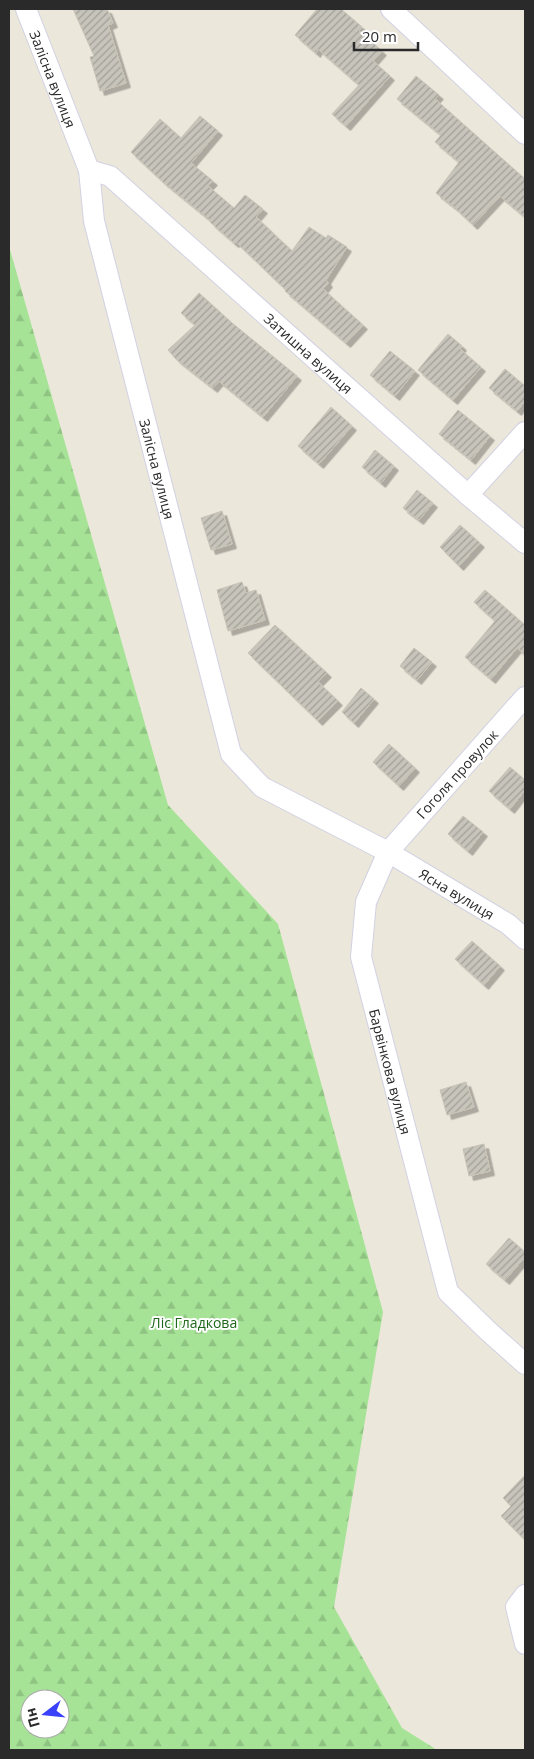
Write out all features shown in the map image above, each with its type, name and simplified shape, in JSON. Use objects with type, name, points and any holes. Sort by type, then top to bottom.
[{"type":"street","name":"Залісна вулиця","points":[[26,9],[89,170],[94,221],[231,754],[262,787],[388,852]]},
{"type":"street","points":[[392,9],[525,134]]},
{"type":"street","name":"Затишна вулиця","points":[[89,170],[110,176],[468,495],[525,543]]},
{"type":"street","points":[[468,495],[525,432]]},
{"type":"street","name":"Гоголя провулок","points":[[388,852],[525,697]]},
{"type":"street","name":"Ясна вулиця","points":[[388,852],[508,924],[525,939]]},
{"type":"street","name":"Барвінкова вулиця","points":[[388,852],[366,902],[361,957],[448,1292],[525,1364]]},
{"type":"street","points":[[525,1595],[516,1607],[525,1644]]},
{"type":"green space","name":"Ліс Гладкова","points":[[9,246],[168,805],[278,924],[383,1312],[334,1607],[402,1728],[437,1750],[9,1750]]},
{"type":"building","points":[[73,9],[107,9],[113,23],[108,25],[126,83],[100,91],[90,57],[94,56]]},
{"type":"building","points":[[317,9],[341,9],[362,27],[359,31],[382,51],[373,61],[390,76],[346,126],[332,114],[359,85],[318,49],[316,53],[295,35]]},
{"type":"building","points":[[416,76],[439,95],[435,99],[525,179],[525,217],[500,196],[473,225],[436,193],[459,162],[435,142],[441,135],[397,99]]},
{"type":"building","points":[[200,116],[218,131],[191,163],[213,181],[208,186],[234,208],[245,195],[263,209],[256,217],[292,251],[309,227],[326,238],[328,235],[347,247],[326,280],[328,283],[323,289],[363,325],[346,343],[285,291],[236,242],[234,243],[131,152],[160,119],[181,138]]},
{"type":"building","points":[[199,293],[232,323],[297,376],[263,417],[219,381],[213,388],[176,359],[168,350],[195,325],[181,313]]},
{"type":"building","points":[[448,334],[462,346],[460,349],[481,367],[453,400],[418,370]]},
{"type":"building","points":[[390,351],[415,371],[395,396],[370,375]]},
{"type":"building","points":[[505,369],[525,386],[525,401],[517,411],[489,388]]},
{"type":"building","points":[[331,407],[352,426],[319,464],[298,446]]},
{"type":"building","points":[[458,410],[490,436],[471,460],[439,434]]},
{"type":"building","points":[[375,450],[394,466],[381,483],[362,467]]},
{"type":"building","points":[[417,490],[433,503],[419,520],[403,508]]},
{"type":"building","points":[[222,511],[232,544],[211,550],[201,518]]},
{"type":"building","points":[[460,525],[480,543],[459,566],[440,547]]},
{"type":"building","points":[[242,582],[246,593],[256,590],[265,620],[228,631],[217,590]]},
{"type":"building","points":[[485,590],[525,625],[525,655],[517,648],[491,679],[465,657],[495,621],[474,602]]},
{"type":"building","points":[[275,625],[327,673],[318,682],[338,701],[318,721],[248,653]]},
{"type":"building","points":[[414,648],[432,662],[417,680],[400,666]]},
{"type":"building","points":[[361,688],[374,699],[354,723],[342,712]]},
{"type":"building","points":[[389,744],[415,768],[399,786],[373,762]]},
{"type":"building","points":[[510,767],[525,780],[525,790],[510,809],[489,791]]},
{"type":"building","points":[[463,816],[483,832],[468,851],[448,834]]},
{"type":"building","points":[[472,941],[500,966],[484,985],[455,959]]},
{"type":"building","points":[[466,1082],[474,1107],[447,1115],[440,1090]]},
{"type":"building","points":[[484,1144],[490,1171],[469,1176],[463,1149]]},
{"type":"building","points":[[509,1238],[525,1252],[525,1257],[505,1280],[486,1264]]},
{"type":"building","points":[[525,1475],[525,1540],[501,1516],[511,1506],[503,1498]]}]
